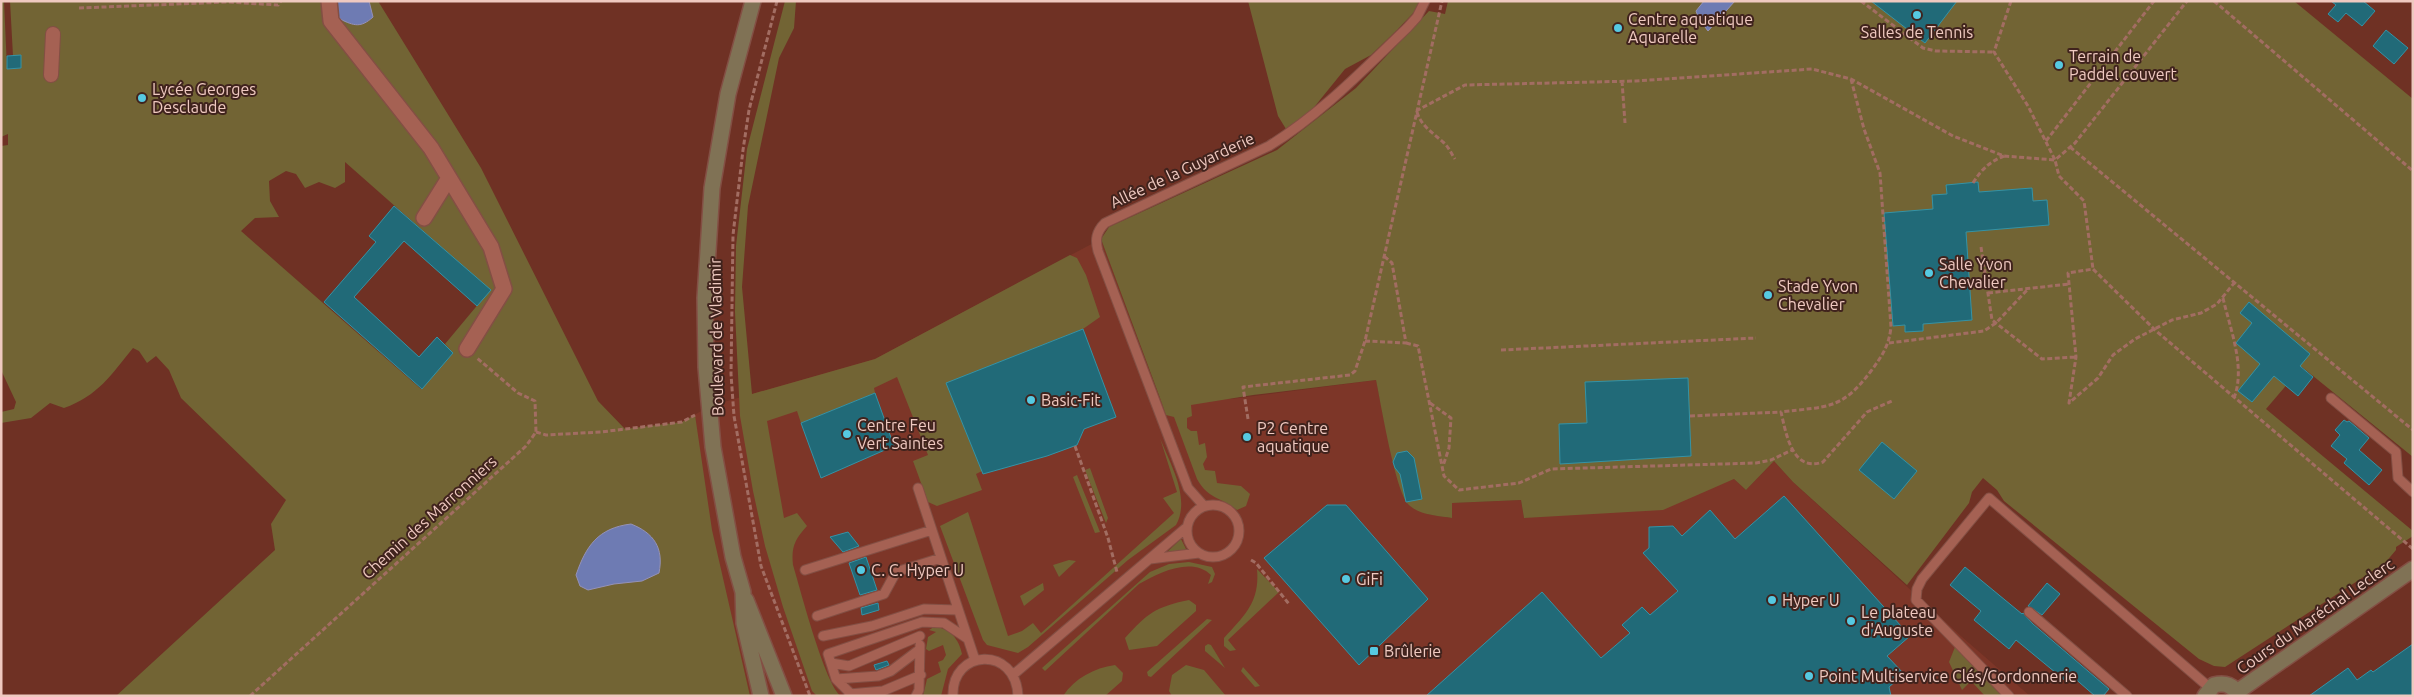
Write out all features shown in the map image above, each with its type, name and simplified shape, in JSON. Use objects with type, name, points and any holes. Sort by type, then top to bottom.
[{"type":"main road","name":"Boulevard de Vladimir","points":[[753,1],[728,94],[712,188],[705,298],[708,410],[726,519],[742,592],[744,623],[761,696]]},
{"type":"main road","name":"Cours du Maréchal Leclerc","points":[[2238,694],[2413,569]]},
{"type":"main road","points":[[742,592],[756,620],[784,696]]},
{"type":"main road","points":[[2207,692],[2224,683],[2238,694]]},
{"type":"street","points":[[329,1],[331,21],[431,148],[491,247],[504,289],[467,349]]},
{"type":"street","points":[[50,75],[53,34]]},
{"type":"street","points":[[424,218],[449,178]]},
{"type":"lane","name":"Allée de la Guyarderie","points":[[1188,488],[1098,251],[1096,237],[1098,232],[1105,223],[1269,146],[1290,133],[1319,111],[1406,28],[1416,17],[1425,1]]},
{"type":"lane","points":[[2331,398],[2396,452],[2398,478],[2413,492]]},
{"type":"lane","points":[[918,488],[975,660]]},
{"type":"lane","points":[[1188,488],[1204,506]]},
{"type":"lane","points":[[1188,488],[1193,514]]},
{"type":"lane","points":[[2009,696],[1916,600],[1917,589],[1922,579],[1989,498],[2207,692]]},
{"type":"lane","points":[[1014,674],[1187,526],[1193,514],[1204,506],[1221,506],[1229,510],[1235,517],[1239,532],[1238,540],[1228,552],[1213,557],[1199,553],[1149,559]]},
{"type":"lane","points":[[1187,526],[1189,541],[1199,553]]},
{"type":"lane","points":[[805,570],[932,530]]},
{"type":"lane","points":[[817,616],[884,594],[896,572],[941,558]]},
{"type":"lane","points":[[823,636],[872,626],[924,609],[958,610]]},
{"type":"lane","points":[[2030,612],[2127,696]]},
{"type":"lane","points":[[830,658],[922,622],[944,623],[968,639]]},
{"type":"lane","points":[[916,696],[921,676],[920,636],[922,622]]},
{"type":"lane","points":[[830,658],[849,666],[920,636]]},
{"type":"lane","points":[[836,679],[878,676],[891,671],[920,649]]},
{"type":"lane","points":[[830,658],[836,679],[851,695],[883,691],[921,676]]},
{"type":"lane","points":[[953,696],[954,684],[958,673],[975,660],[986,659],[997,661],[1014,674],[1018,696]]},
{"type":"path","points":[[79,8],[228,2],[278,5],[281,1]]},
{"type":"path","name":"Boulevard de Vladimir","points":[[777,1],[749,110],[743,150],[733,235],[731,374],[734,416],[761,566],[810,696]]},
{"type":"path","points":[[1248,419],[1243,387],[1350,375],[1355,371],[1365,341],[1442,1]]},
{"type":"path","points":[[1861,1],[1923,48],[1936,51],[1994,52]]},
{"type":"path","points":[[1994,52],[2011,1]]},
{"type":"path","points":[[2046,141],[2154,1]]},
{"type":"path","points":[[1416,111],[1465,85],[1622,81],[1812,69],[1851,79],[1954,136],[2004,156],[2054,160],[2070,147],[2186,1]]},
{"type":"path","points":[[2214,1],[2413,171]]},
{"type":"path","points":[[1994,52],[2028,106],[2046,141],[2060,176],[2084,201],[2093,269],[2155,330],[2413,549]]},
{"type":"path","points":[[1690,416],[1781,412],[1829,406],[1843,400],[1856,391],[1885,353],[1889,343],[1891,327],[1880,172],[1864,129],[1851,79]]},
{"type":"path","points":[[1622,81],[1624,123]]},
{"type":"path","points":[[1416,111],[1430,132],[1445,143],[1455,159]]},
{"type":"path","points":[[2070,147],[2413,430]]},
{"type":"path","points":[[1973,183],[1983,168],[1992,161],[2004,156]]},
{"type":"path","points":[[1981,247],[1992,320],[2042,359],[2076,357]]},
{"type":"path","points":[[1384,256],[1392,263],[1406,343]]},
{"type":"path","points":[[2093,269],[2068,273],[2076,357],[2069,403],[2098,378],[2114,355],[2135,339],[2172,320],[2201,313],[2217,304],[2235,282]]},
{"type":"path","points":[[1988,293],[2069,284]]},
{"type":"path","points":[[1889,343],[1984,331],[1996,324],[2030,288]]},
{"type":"path","points":[[2223,298],[2233,335],[2238,386],[2234,398]]},
{"type":"path","points":[[1501,350],[1756,338]]},
{"type":"path","points":[[1365,341],[1406,343],[1418,346],[1444,476],[1459,490],[1519,483],[1550,469],[1756,463],[1770,460],[1792,450]]},
{"type":"path","points":[[467,349],[518,393],[535,401],[536,432],[546,435],[601,432],[682,422],[689,416],[708,410]]},
{"type":"path","points":[[1781,412],[1788,443],[1796,457],[1816,465],[1823,462],[1867,412],[1892,401]]},
{"type":"path","points":[[1430,403],[1451,418],[1449,448],[1442,467]]},
{"type":"path","name":"Chemin des Marronniers","points":[[250,696],[526,446],[536,432]]},
{"type":"path","points":[[1074,446],[1108,538],[1121,584]]},
{"type":"path","points":[[1250,560],[1256,563],[1289,604]]},
{"type":"shaded area","points":[[1,1],[4,1],[7,69],[21,68],[13,56],[10,1],[336,1],[340,19],[357,25],[365,23],[373,17],[369,1],[378,1],[481,168],[598,401],[625,429],[682,422],[695,415],[712,530],[750,696],[116,696],[275,550],[271,524],[286,500],[181,398],[169,370],[156,356],[147,363],[139,351],[133,348],[103,384],[76,403],[64,408],[50,403],[31,418],[1,423],[1,412],[14,409],[16,402],[1,370],[1,146],[8,145],[8,134],[1,137]],"holes":[[[345,162],[490,290],[445,344],[453,353],[421,389],[241,231],[255,218],[279,217],[270,201],[269,181],[286,171],[296,174],[305,188],[319,182],[335,188],[345,182]]]},
{"type":"shaded area","points":[[785,1],[796,1],[794,28],[779,58],[748,206],[742,287],[752,394],[875,359],[1070,255],[1077,258],[1086,275],[1100,317],[1083,329],[947,383],[982,471],[976,474],[982,490],[937,506],[928,502],[913,461],[928,455],[897,377],[874,388],[875,393],[801,423],[797,411],[767,421],[784,518],[797,513],[807,526],[799,535],[795,544],[793,565],[821,656],[835,688],[841,696],[817,696],[812,691],[783,607],[765,546],[740,416],[735,312],[736,246],[747,149]]},
{"type":"shaded area","points":[[1248,1],[1419,1],[1417,9],[1397,30],[1371,55],[1345,69],[1311,111],[1286,129],[1278,116]]},
{"type":"shaded area","name":"Stade Yvon Chevalier","points":[[1448,1],[2294,1],[2413,99],[2413,457],[2302,367],[2266,409],[2413,531],[2413,536],[2396,547],[2396,550],[2385,563],[2225,667],[2214,666],[2199,659],[2004,501],[1997,490],[1983,478],[1972,492],[1969,503],[1907,585],[1793,482],[1774,461],[1746,490],[1734,479],[1663,510],[1524,518],[1521,500],[1452,503],[1452,518],[1417,511],[1408,504],[1398,482],[1376,380],[1253,395],[1191,405],[1192,416],[1187,418],[1187,428],[1191,431],[1197,431],[1199,445],[1205,443],[1207,457],[1203,464],[1205,470],[1215,471],[1217,483],[1241,486],[1250,494],[1246,506],[1237,510],[1210,494],[1201,486],[1197,479],[1174,417],[1166,415],[1101,239],[1109,227],[1277,150],[1356,88],[1429,11],[1445,14]]},
{"type":"shaded area","points":[[1101,239],[1160,398],[1231,399],[1376,380],[1394,465],[1403,493],[1427,514],[1452,518],[1451,503],[1521,500],[1524,518],[1716,486],[1734,479],[1746,490],[1774,461],[1793,482],[1962,637],[2030,696],[737,696],[682,422],[710,406],[875,359]]},
{"type":"shaded area","points":[[1160,438],[1180,492],[1180,515],[1176,525],[1128,560],[1028,647],[1018,653],[987,645],[983,640],[940,526],[968,512],[1008,636],[1022,631],[1033,623],[1041,633],[1174,513],[1163,498],[1177,492]]},
{"type":"shaded area","points":[[1090,468],[1108,518],[1106,523],[1085,470]]},
{"type":"shaded area","points":[[1077,475],[1100,532],[1095,533],[1073,477]]},
{"type":"shaded area","points":[[1181,539],[1187,551],[1166,553]]},
{"type":"shaded area","points":[[1069,560],[1076,561],[1059,577],[1053,565]]},
{"type":"shaded area","points":[[1189,562],[1212,567],[1215,574],[1212,582],[1208,584],[1211,575],[1203,569],[1185,567],[1165,571],[1139,584],[1045,671],[1042,668],[1150,572],[1169,564]]},
{"type":"shaded area","points":[[1257,569],[1279,592],[1228,640],[1236,650],[1230,651],[1224,646],[1224,638],[1250,607],[1256,590]]},
{"type":"shaded area","points":[[1043,583],[1044,590],[1024,606],[1020,596]]},
{"type":"shaded area","points":[[1189,600],[1196,605],[1196,611],[1157,646],[1129,650],[1125,638],[1146,617],[1168,605]]},
{"type":"shaded area","points":[[1207,619],[1212,620],[1151,677],[1148,676],[1147,672]]},
{"type":"shaded area","points":[[934,627],[945,630],[953,635],[959,644],[962,654],[948,669],[941,696],[923,696],[927,679],[941,672],[938,662],[943,660],[946,655],[943,645],[929,651],[926,649],[928,637],[936,632],[929,630]]},
{"type":"shaded area","points":[[1211,645],[1225,668],[1205,651],[1205,646]]},
{"type":"shaded area","points":[[1955,647],[2003,696],[1985,696],[1971,681],[1962,690],[1949,662]]},
{"type":"shaded area","points":[[1115,665],[1123,673],[1122,681],[1105,696],[1063,696],[1073,684],[1092,671]]},
{"type":"shaded area","points":[[1186,665],[1204,670],[1226,696],[1172,696],[1169,691],[1172,675]]},
{"type":"shaded area","points":[[1243,667],[1260,686],[1255,687],[1241,671]]},
{"type":"water","points":[[336,1],[369,1],[373,17],[365,23],[357,25],[340,19],[335,7]]},
{"type":"water","points":[[1704,1],[1735,1],[1708,31],[1699,19],[1696,11]]},
{"type":"water","points":[[631,524],[646,532],[656,542],[660,556],[659,573],[642,581],[614,584],[588,590],[580,586],[576,575],[589,547],[602,534],[620,526]]},
{"type":"building","name":"Salles de Tennis","points":[[1871,1],[1957,1],[1925,43]]},
{"type":"building","points":[[2331,1],[2363,1],[2375,11],[2362,26],[2346,13],[2338,22],[2328,14],[2336,5]]},
{"type":"building","points":[[2386,30],[2408,48],[2394,64],[2373,46]]},
{"type":"building","points":[[21,55],[21,68],[7,69],[7,56]]},
{"type":"building","name":"Salle Yvon Chevalier","points":[[1978,182],[1979,192],[2032,188],[2033,201],[2047,200],[2049,225],[1966,232],[1972,320],[1923,324],[1923,331],[1905,332],[1905,325],[1893,326],[1884,213],[1933,209],[1932,195],[1947,194],[1946,185]]},
{"type":"building","points":[[394,206],[491,290],[477,306],[404,241],[354,297],[419,357],[437,337],[453,353],[422,389],[324,302],[376,242],[369,236]]},
{"type":"building","points":[[2249,302],[2310,354],[2300,366],[2313,377],[2298,396],[2274,376],[2252,402],[2238,391],[2260,364],[2236,343],[2252,323],[2240,313]]},
{"type":"building","name":"Basic-Fit","points":[[1083,329],[1116,417],[1084,429],[1077,445],[1047,456],[983,474],[946,383]]},
{"type":"building","points":[[1688,378],[1691,456],[1560,464],[1559,424],[1587,423],[1585,382]]},
{"type":"building","name":"Centre Feu Vert Saintes","points":[[875,393],[894,446],[821,478],[801,423]]},
{"type":"building","points":[[2344,420],[2349,421],[2369,438],[2359,450],[2382,470],[2369,485],[2344,463],[2347,459],[2331,446],[2340,435],[2335,430]]},
{"type":"building","points":[[1882,442],[1917,471],[1894,499],[1859,470]]},
{"type":"building","points":[[1407,451],[1414,458],[1422,499],[1406,502],[1400,474],[1393,462],[1397,453]]},
{"type":"building","name":"Hyper U","points":[[1784,496],[1910,636],[1887,656],[1904,674],[1889,687],[1891,696],[1426,696],[1542,592],[1601,658],[1630,633],[1622,625],[1642,607],[1650,615],[1678,591],[1643,553],[1649,548],[1649,527],[1673,526],[1682,536],[1710,510],[1735,539]]},
{"type":"building","name":"GiFi","points":[[1327,505],[1346,505],[1428,599],[1359,665],[1264,558]]},
{"type":"building","points":[[848,532],[859,546],[843,552],[830,537]]},
{"type":"building","points":[[866,557],[877,590],[860,595],[849,563]]},
{"type":"building","points":[[1965,567],[2023,613],[2033,624],[2109,689],[2103,696],[2095,696],[2072,676],[2067,682],[2016,640],[2009,649],[1974,620],[1981,611],[1950,585]]},
{"type":"building","points":[[2047,583],[2060,594],[2042,615],[2028,606]]},
{"type":"building","points":[[878,603],[879,610],[862,615],[861,608]]},
{"type":"building","points":[[2413,644],[2413,696],[2309,696],[2348,668],[2357,680],[2371,670],[2373,672]]},
{"type":"building","points":[[887,661],[889,665],[876,670],[874,665]]},
{"type":"place","name":"Salles de Tennis","points":[[1917,15]]},
{"type":"place","name":"Centre aquatique Aquarelle","points":[[1618,28]]},
{"type":"place","name":"Terrain de Paddel couvert","points":[[2059,65]]},
{"type":"place","name":"Lycée Georges Desclaude","points":[[142,98]]},
{"type":"place","name":"Salle Yvon Chevalier","points":[[1929,273]]},
{"type":"place","name":"Stade Yvon Chevalier","points":[[1768,295]]},
{"type":"place","name":"Basic-Fit","points":[[1031,400]]},
{"type":"place","name":"Centre Feu Vert Saintes","points":[[847,434]]},
{"type":"place","name":"P2 Centre aquatique","points":[[1247,437]]},
{"type":"place","name":"C. C. Hyper U","points":[[861,570]]},
{"type":"place","name":"GiFi","points":[[1346,579]]},
{"type":"place","name":"Hyper U","points":[[1772,600]]},
{"type":"place","name":"Le plateau d'Auguste","points":[[1851,621]]},
{"type":"place","name":"Brûlerie","points":[[1374,651]]},
{"type":"place","name":"Point Multiservice Clés/Cordonnerie","points":[[1809,676]]}]
